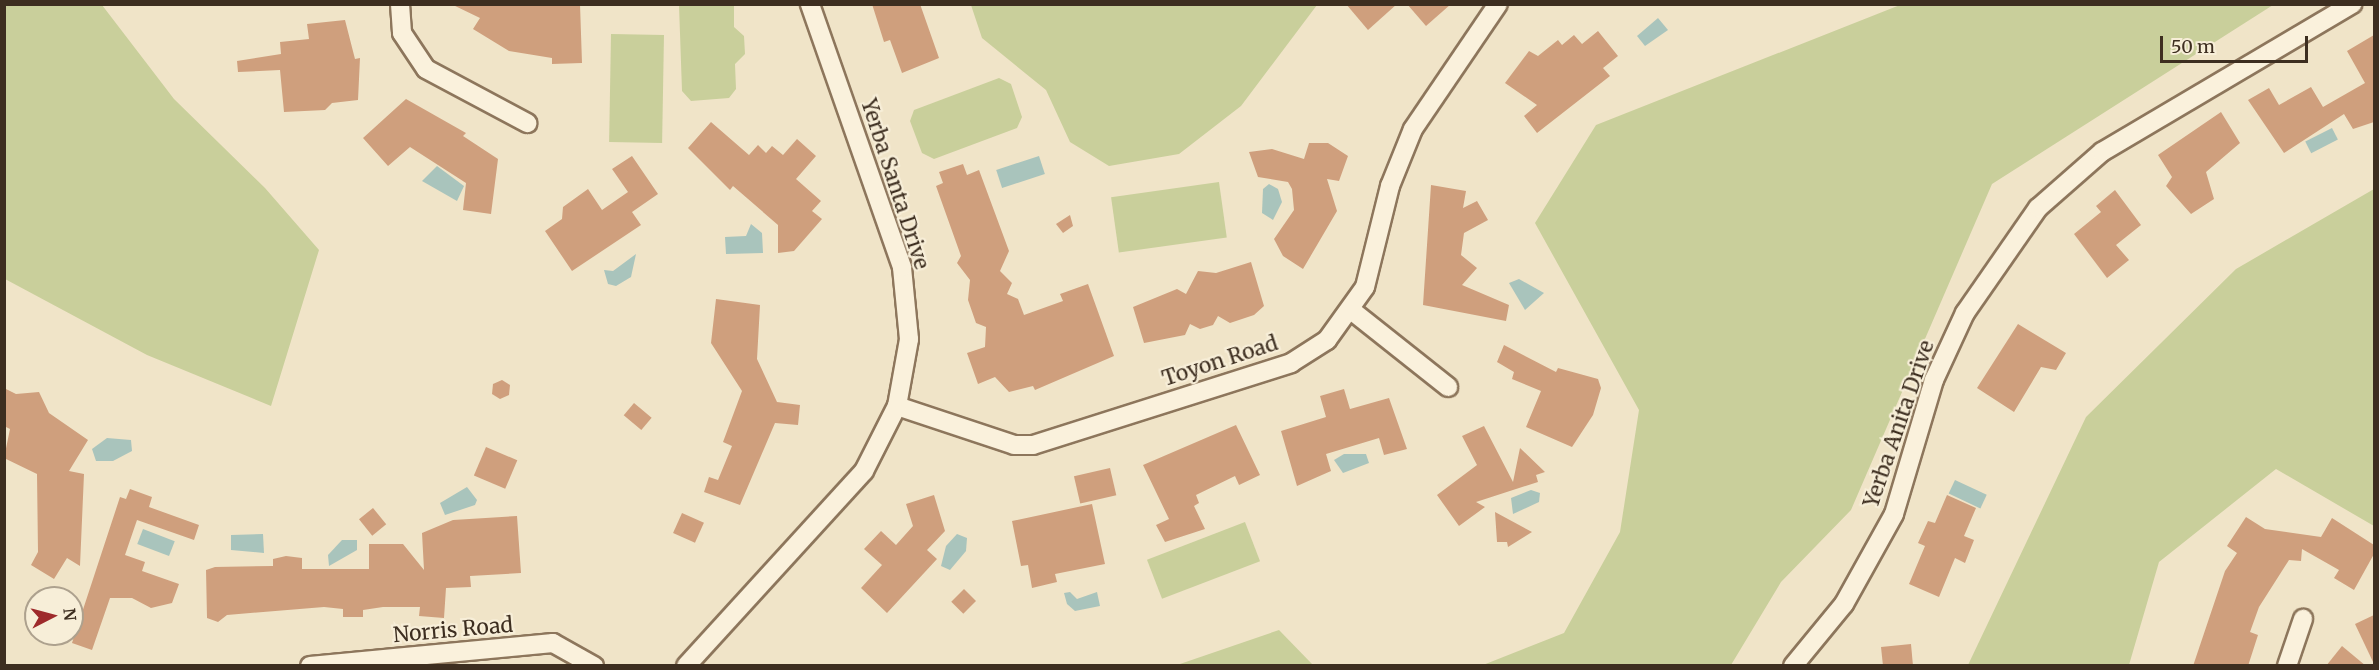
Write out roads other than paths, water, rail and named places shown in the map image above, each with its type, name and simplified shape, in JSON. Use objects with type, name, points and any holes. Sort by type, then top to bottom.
[{"type":"street","points":[[400,4],[402,33],[426,69],[527,123]]},
{"type":"street","name":"Yerba Santa Drive","points":[[686,666],[864,471],[897,406],[909,339],[902,267],[810,4]]},
{"type":"street","name":"Toyon Road","points":[[897,406],[1014,445],[1033,445],[1291,363],[1327,340],[1351,310],[1365,287],[1390,186],[1413,129],[1498,4]]},
{"type":"street","name":"Yerba Anita Drive","points":[[1793,666],[1844,604],[1894,514],[1934,380],[1965,313],[2038,208],[2102,152],[2352,4]]},
{"type":"street","points":[[1351,310],[1448,387]]},
{"type":"street","points":[[2287,666],[2303,619]]},
{"type":"street","name":"Norris Road","points":[[310,666],[553,643],[594,666]]},
{"type":"water","points":[[1658,18],[1668,30],[1645,46],[1637,36]]},
{"type":"water","points":[[2332,128],[2338,140],[2311,153],[2305,142]]},
{"type":"water","points":[[1039,156],[1045,174],[1002,188],[996,170]]},
{"type":"water","points":[[437,166],[464,186],[457,201],[422,181]]},
{"type":"water","points":[[1269,184],[1278,189],[1282,202],[1273,220],[1262,213],[1263,189]]},
{"type":"water","points":[[751,224],[762,233],[763,253],[726,254],[725,237],[746,236]]},
{"type":"water","points":[[636,254],[631,277],[616,286],[608,284],[604,270],[613,271]]},
{"type":"water","points":[[1519,279],[1544,293],[1525,310],[1509,283]]},
{"type":"water","points":[[107,438],[131,440],[132,451],[113,461],[96,461],[92,449]]},
{"type":"water","points":[[1344,454],[1366,454],[1369,463],[1343,473],[1334,460]]},
{"type":"water","points":[[1955,480],[1987,495],[1980,508],[1949,494]]},
{"type":"water","points":[[467,487],[477,500],[475,505],[445,515],[440,503]]},
{"type":"water","points":[[1531,490],[1540,493],[1539,502],[1513,514],[1511,498]]},
{"type":"water","points":[[143,529],[175,541],[169,556],[137,544]]},
{"type":"water","points":[[263,534],[264,553],[231,550],[231,535]]},
{"type":"water","points":[[957,534],[967,538],[966,551],[950,570],[941,566],[946,546]]},
{"type":"water","points":[[342,540],[357,540],[357,550],[329,566],[328,555]]},
{"type":"water","points":[[1070,592],[1077,599],[1097,592],[1100,606],[1075,611],[1067,604],[1064,593]]}]
